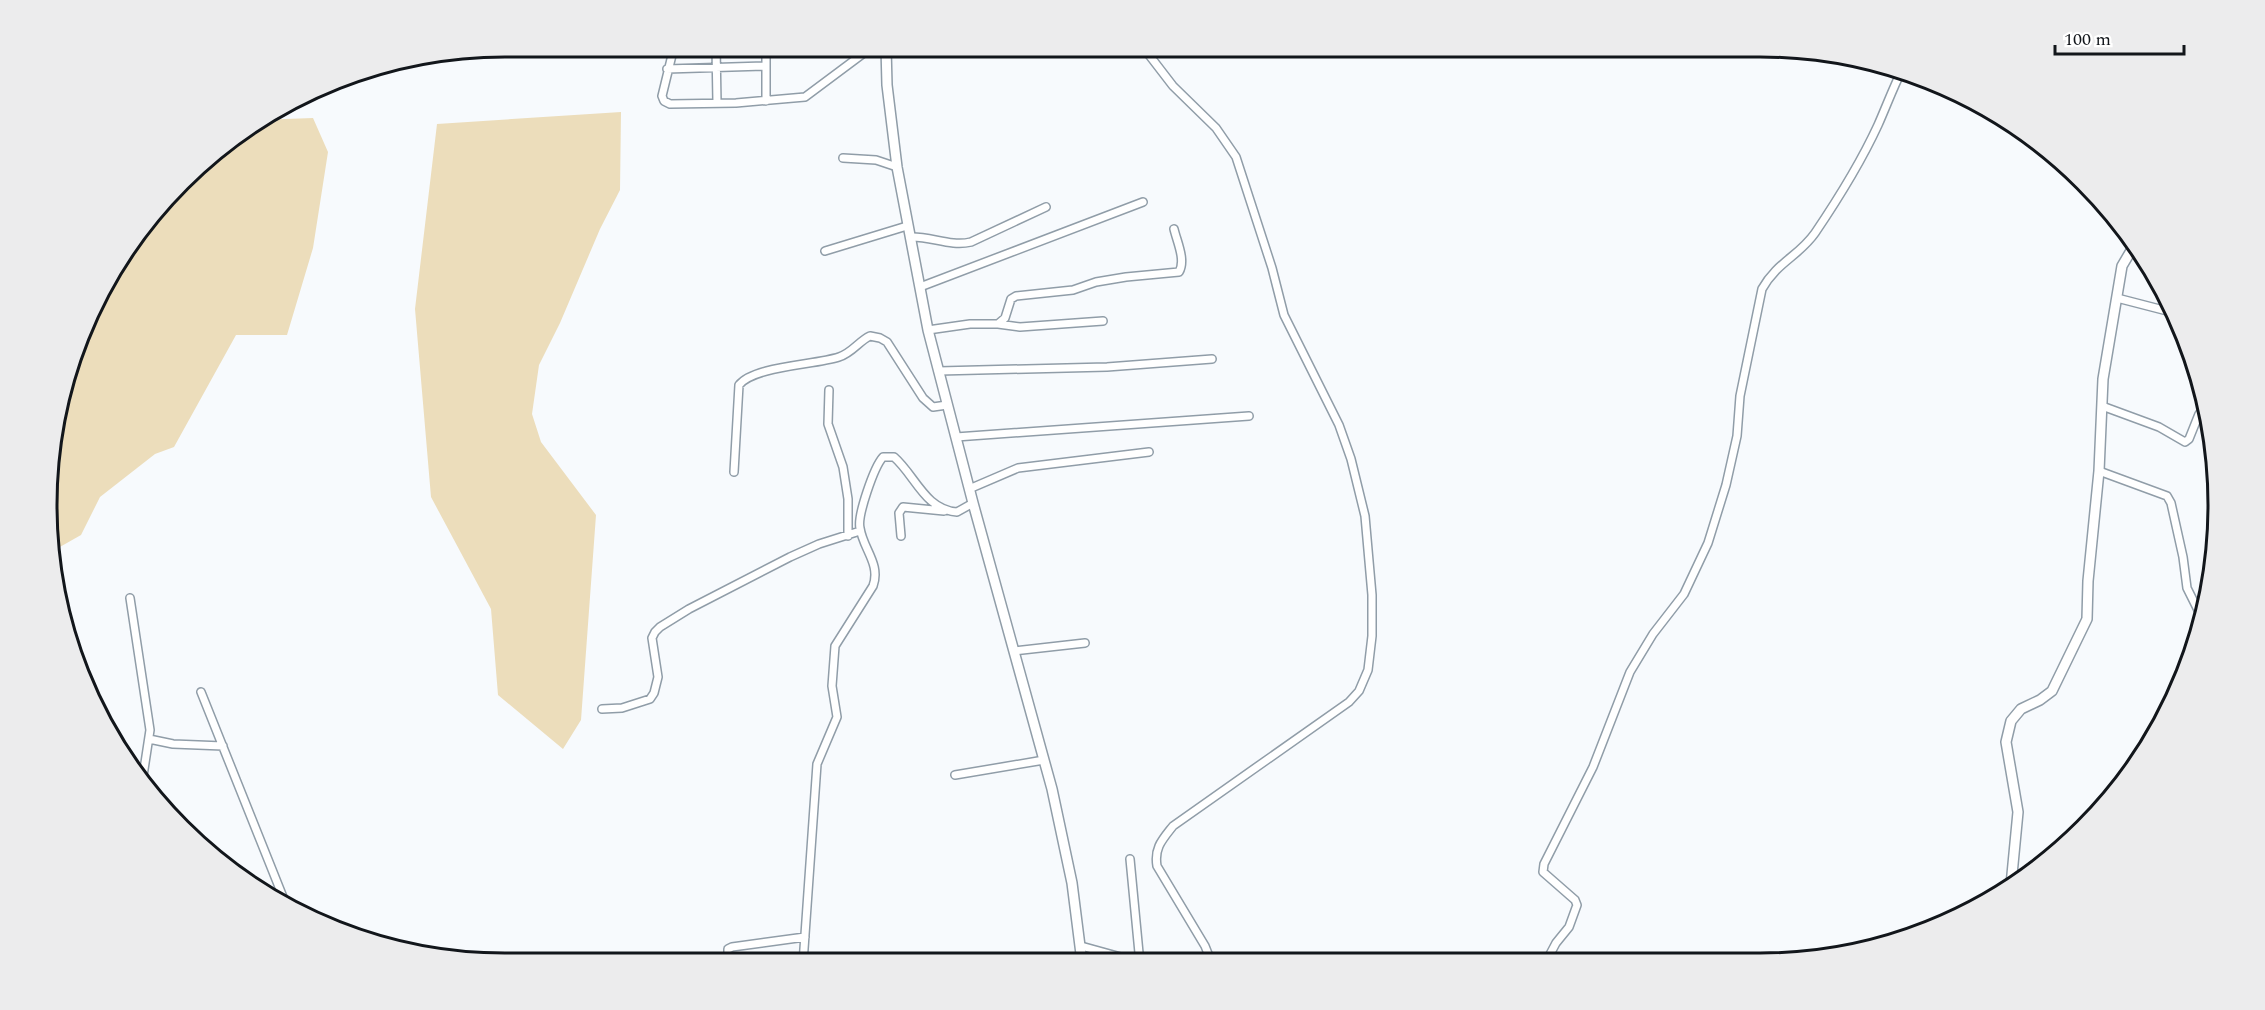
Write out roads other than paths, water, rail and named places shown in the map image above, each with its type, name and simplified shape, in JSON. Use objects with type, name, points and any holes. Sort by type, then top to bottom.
[{"type":"main road","points":[[886,57],[887,85],[897,167],[928,330],[969,489],[1044,760],[1072,884],[1081,953]]},
{"type":"main road","points":[[2012,875],[2018,812],[2007,742],[2011,721],[2021,709],[2052,691],[2087,619],[2088,581],[2099,471],[2103,379],[2122,266],[2130,253]]},
{"type":"street","points":[[671,57],[662,96],[664,101],[670,104],[766,101],[805,97],[858,57]]},
{"type":"street","points":[[717,57],[717,103]]},
{"type":"street","points":[[766,57],[766,101]]},
{"type":"street","points":[[1151,57],[1173,86],[1216,129],[1236,157],[1272,268],[1284,315],[1339,424],[1351,459],[1365,516],[1372,595],[1372,636],[1368,670],[1359,691],[1349,702],[1173,826],[1158,845],[1155,856],[1157,866],[1208,953]]},
{"type":"street","points":[[667,69],[766,66]]},
{"type":"street","points":[[1551,953],[1569,927],[1578,905],[1543,872],[1544,864],[1593,768],[1630,672],[1653,634],[1695,576],[1708,543],[1726,485],[1737,436],[1740,396],[1762,290],[1770,276],[1782,263],[1814,235],[1861,158],[1898,79]]},
{"type":"street","points":[[843,158],[876,160],[897,167]]},
{"type":"street","points":[[920,287],[1143,202]]},
{"type":"street","points":[[910,237],[924,237],[960,245],[1046,207]]},
{"type":"street","points":[[825,251],[907,226]]},
{"type":"street","points":[[998,324],[1005,318],[1011,299],[1016,296],[1073,290],[1096,282],[1126,277],[1179,272],[1182,261],[1174,229]]},
{"type":"street","points":[[2117,298],[2163,310]]},
{"type":"street","points":[[928,330],[970,324],[1020,327],[1103,321]]},
{"type":"street","points":[[734,472],[739,385],[744,379],[766,371],[841,357],[870,336],[887,342],[923,398],[933,407],[948,405]]},
{"type":"street","points":[[939,371],[1107,367],[1212,359]]},
{"type":"street","points":[[829,390],[828,424],[843,467],[848,499],[848,536]]},
{"type":"street","points":[[2102,406],[2159,427],[2185,442],[2198,415]]},
{"type":"street","points":[[956,436],[1249,416]]},
{"type":"street","points":[[969,489],[1018,468],[1149,452]]},
{"type":"street","points":[[804,953],[817,764],[837,717],[832,686],[835,646],[873,586],[876,577],[859,525],[877,464],[889,456],[900,462],[929,499],[949,512]]},
{"type":"street","points":[[2099,471],[2167,496],[2171,503],[2183,557],[2187,588],[2196,606]]},
{"type":"street","points":[[901,536],[899,513],[903,507],[957,512],[973,503]]},
{"type":"street","points":[[602,709],[622,708],[650,699],[657,687],[658,676],[652,638],[660,627],[689,609],[790,557],[819,544],[860,531]]},
{"type":"street","points":[[130,598],[150,730],[144,770]]},
{"type":"street","points":[[1014,651],[1085,643]]},
{"type":"street","points":[[201,692],[282,893]]},
{"type":"street","points":[[149,739],[173,744],[223,746]]},
{"type":"street","points":[[955,775],[1044,760]]},
{"type":"street","points":[[1130,859],[1138,953]]},
{"type":"street","points":[[727,953],[730,948],[805,937]]},
{"type":"street","points":[[1081,946],[1106,953]]}]
